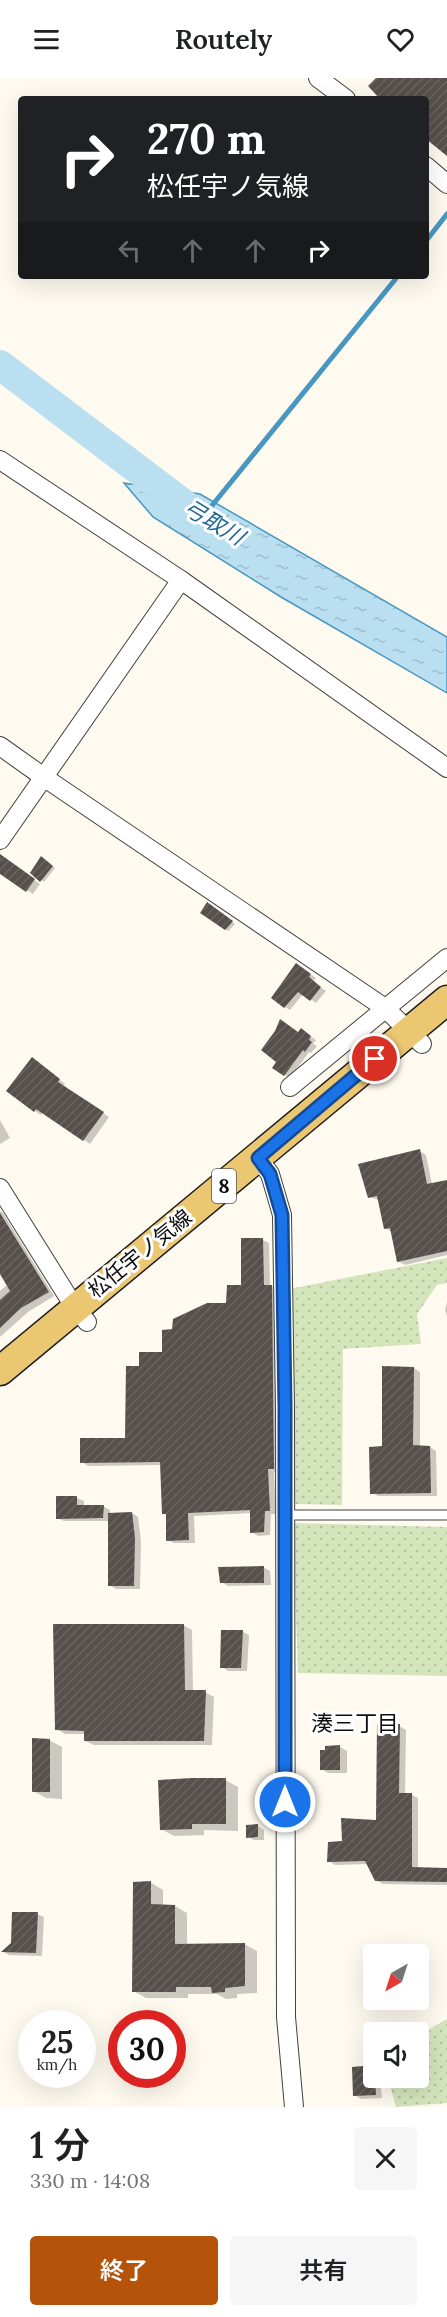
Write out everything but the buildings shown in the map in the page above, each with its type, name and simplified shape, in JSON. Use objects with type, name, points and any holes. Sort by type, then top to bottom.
[{"type":"main road","name":"松任宇ノ気線","points":[[0,1392],[81,1315],[264,1166],[416,1037],[447,1000]]},
{"type":"main road","name":"松任宇ノ気線","points":[[416,1037],[447,1024]]},
{"type":"main road","name":"松任宇ノ気線","points":[[0,1371],[81,1315]]},
{"type":"street","points":[[318,78],[343,89]]},
{"type":"street","points":[[429,169],[447,184]]},
{"type":"street","points":[[0,460],[182,580],[447,768]]},
{"type":"street","points":[[0,840],[182,580]]},
{"type":"street","points":[[0,746],[385,1008],[416,1037]]},
{"type":"street","points":[[290,1087],[447,958]]},
{"type":"street","points":[[264,1166],[282,1215],[285,1515],[285,2017],[294,2107]]},
{"type":"street","points":[[0,1188],[81,1315]]},
{"type":"lane","points":[[285,1515],[447,1515]]},
{"type":"green space","points":[[447,1258],[447,1283],[437,1285],[417,1314],[421,1344],[343,1349],[342,1505],[295,1504],[289,1289]]},
{"type":"green space","points":[[293,1523],[447,1527],[447,1676],[298,1673]]},
{"type":"green space","points":[[447,2019],[447,2103],[396,2107],[391,2088],[429,2088],[429,2029]]},
{"type":"water","points":[[124,483],[200,494],[447,637],[447,693],[281,597],[153,517]]},
{"type":"waterway","points":[[429,237],[447,214]]},
{"type":"waterway","points":[[210,508],[396,279]]},
{"type":"waterway","name":"弓取川","points":[[0,365],[194,512]]},
{"type":"district","name":"湊三丁目","points":[[355,1723]]},
{"type":"route","points":[[285,1802],[285,1407],[282,1215],[270,1174],[258,1158],[375,1059]]}]
